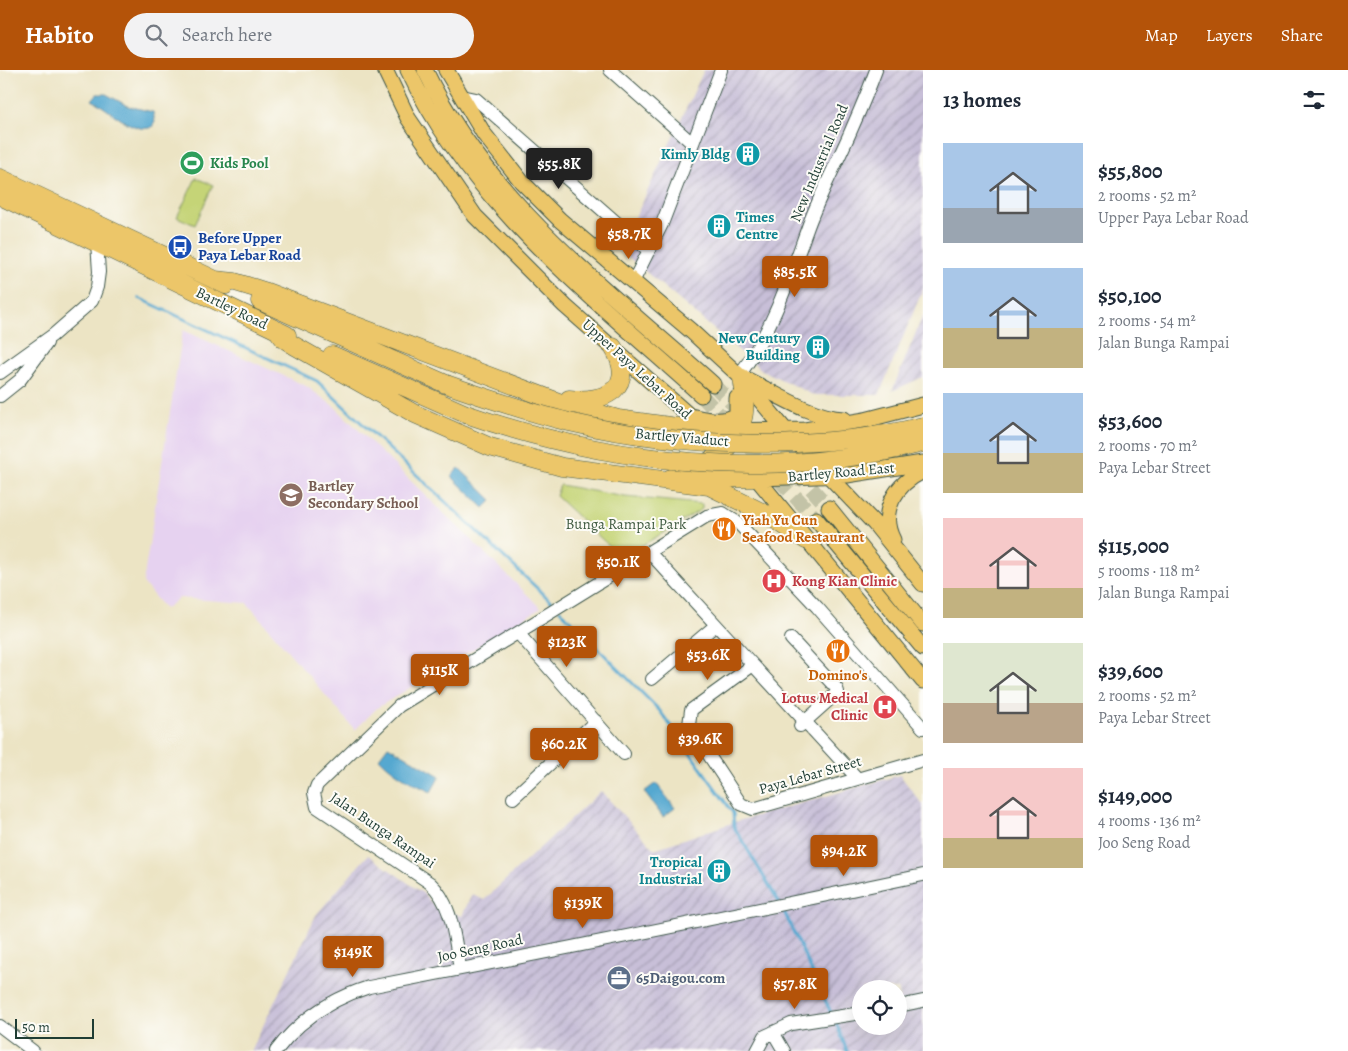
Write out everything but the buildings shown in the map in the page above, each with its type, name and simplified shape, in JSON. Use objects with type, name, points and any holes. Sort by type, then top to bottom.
[{"type":"highway","name":"Bartley Road","points":[[0,178],[215,280],[446,384]]},
{"type":"highway","name":"Bartley Road","points":[[0,196],[277,330],[466,414]]},
{"type":"highway","points":[[215,280],[235,282],[264,291],[549,398],[618,419],[643,424],[706,431]]},
{"type":"highway","points":[[277,330],[284,339],[295,346],[415,414],[490,447],[562,467],[709,486],[740,500],[806,540]]},
{"type":"highway","points":[[549,398],[586,401],[611,393],[619,383],[622,373],[622,362],[613,347]]},
{"type":"highway","points":[[668,480],[701,467],[727,449],[740,431],[746,400],[740,376]]},
{"type":"highway","name":"Bartley Viaduct","points":[[446,384],[508,406],[570,422],[683,439],[751,443],[823,442],[923,426]]},
{"type":"highway","name":"Bartley Viaduct","points":[[466,414],[509,428],[586,448],[625,455],[710,463],[758,464],[824,460],[923,443]]},
{"type":"highway","points":[[632,476],[663,466],[665,443],[643,424]]},
{"type":"highway","points":[[668,480],[758,478]]},
{"type":"main road","name":"Upper Paya Lebar Road","points":[[385,70],[408,118],[475,216],[532,274],[758,478],[806,540],[923,681]]},
{"type":"main road","name":"Upper Paya Lebar Road","points":[[408,70],[423,101],[455,153],[493,201],[536,245],[701,395]]},
{"type":"main road","points":[[425,70],[437,95],[468,146],[506,193],[547,235],[713,384]]},
{"type":"main road","points":[[446,70],[484,134],[522,182],[560,220],[634,282],[740,376],[786,431],[830,476],[923,584]]},
{"type":"main road","points":[[690,416],[716,421],[733,418],[737,414],[737,392],[725,361]]},
{"type":"main road","points":[[740,376],[833,418],[865,420]]},
{"type":"main road","points":[[706,431],[786,431],[865,420],[923,405]]},
{"type":"main road","name":"Bartley Road East","points":[[758,478],[830,476],[894,469],[923,463]]},
{"type":"main road","points":[[906,562],[889,533],[886,521],[894,494],[900,486],[923,471]]},
{"type":"main road","points":[[829,508],[923,624]]},
{"type":"main road","points":[[816,519],[923,648]]},
{"type":"street","points":[[610,70],[692,144]]},
{"type":"street","points":[[634,282],[662,224],[721,70]]},
{"type":"street","name":"New Industrial Road","points":[[740,376],[751,359],[802,249],[825,184],[852,129],[876,70]]},
{"type":"street","points":[[462,96],[476,99],[649,251]]},
{"type":"street","points":[[0,372],[52,335],[92,301],[97,287],[99,272],[96,242]]},
{"type":"street","points":[[0,396],[20,380],[52,335]]},
{"type":"street","name":"Jalan Bunga Rampai","points":[[460,968],[448,910],[440,892],[430,882],[318,806],[314,793],[317,785],[399,706],[707,516],[723,513],[738,523],[778,564],[923,728]]},
{"type":"street","points":[[650,552],[716,624],[802,724],[857,778]]},
{"type":"street","points":[[652,678],[716,624]]},
{"type":"street","points":[[518,633],[624,754]]},
{"type":"street","points":[[791,638],[837,688],[836,696],[802,724]]},
{"type":"street","name":"Paya Lebar Street","points":[[753,666],[691,710],[689,716],[689,724],[742,804],[753,809],[923,760]]},
{"type":"street","points":[[513,798],[596,721]]},
{"type":"street","name":"Joo Seng Road","points":[[276,1051],[287,1037],[311,1014],[337,999],[369,987],[711,920],[923,875]]},
{"type":"street","points":[[907,1004],[923,1001]]},
{"type":"street","points":[[757,1051],[765,1036],[791,1024],[852,1014]]},
{"type":"street","points":[[0,1026],[33,1051]]},
{"type":"street","points":[[773,1032],[784,1051]]},
{"type":"shaded area","points":[[704,70],[923,70],[923,289],[879,395],[813,395],[762,370],[620,250]]},
{"type":"shaded area","points":[[923,315],[923,377],[892,391]]},
{"type":"shaded area","name":"Bartley Secondary School","points":[[183,330],[306,386],[335,407],[541,608],[377,708],[355,730],[247,603],[179,598],[165,609],[143,583]]},
{"type":"shaded area","points":[[900,775],[923,805],[923,1051],[251,1051],[316,915],[368,855],[424,894],[435,907],[462,916],[472,894],[484,900],[601,791],[654,849],[738,821]]},
{"type":"green space","points":[[196,178],[213,185],[195,225],[177,217]]},
{"type":"green space","name":"Bunga Rampai Park","points":[[560,485],[625,497],[702,504],[702,509],[622,558],[556,496]]},
{"type":"water","points":[[97,94],[106,94],[128,106],[153,112],[155,122],[152,127],[145,128],[129,124],[92,100]]},
{"type":"water","points":[[459,468],[492,500],[484,508],[451,476]]},
{"type":"water","points":[[388,746],[440,776],[431,792],[410,782],[379,758]]},
{"type":"water","points":[[656,783],[675,808],[663,817],[644,792]]},
{"type":"waterway","points":[[139,298],[317,381],[556,606]]},
{"type":"waterway","points":[[560,610],[660,711],[733,813],[734,827],[779,902]]},
{"type":"waterway","points":[[782,907],[832,1015]]},
{"type":"waterway","points":[[835,1020],[847,1051]]},
{"type":"tunnel","points":[[713,384],[744,415]]},
{"type":"tunnel","points":[[701,395],[816,519]]},
{"type":"tunnel","points":[[765,437],[829,508]]},
{"type":"place","name":"Kimly Bldg","points":[[748,154]]},
{"type":"place","name":"Kids Pool","points":[[192,163]]},
{"type":"place","name":"Times Centre","points":[[719,226]]},
{"type":"place","name":"Before Upper Paya Lebar Road","points":[[180,247]]},
{"type":"place","name":"New Century Building","points":[[818,347]]},
{"type":"place","name":"Bartley Secondary School","points":[[291,495]]},
{"type":"place","name":"Yiah Yu Cun Seafood Restaurant","points":[[724,529]]},
{"type":"place","name":"Kong Kian Clinic","points":[[774,581]]},
{"type":"place","name":"Domino's","points":[[838,651]]},
{"type":"place","name":"Lotus Medical Clinic","points":[[885,707]]},
{"type":"place","name":"Tropical Industrial","points":[[719,871]]},
{"type":"place","name":"65Daigou.com","points":[[619,978]]}]
